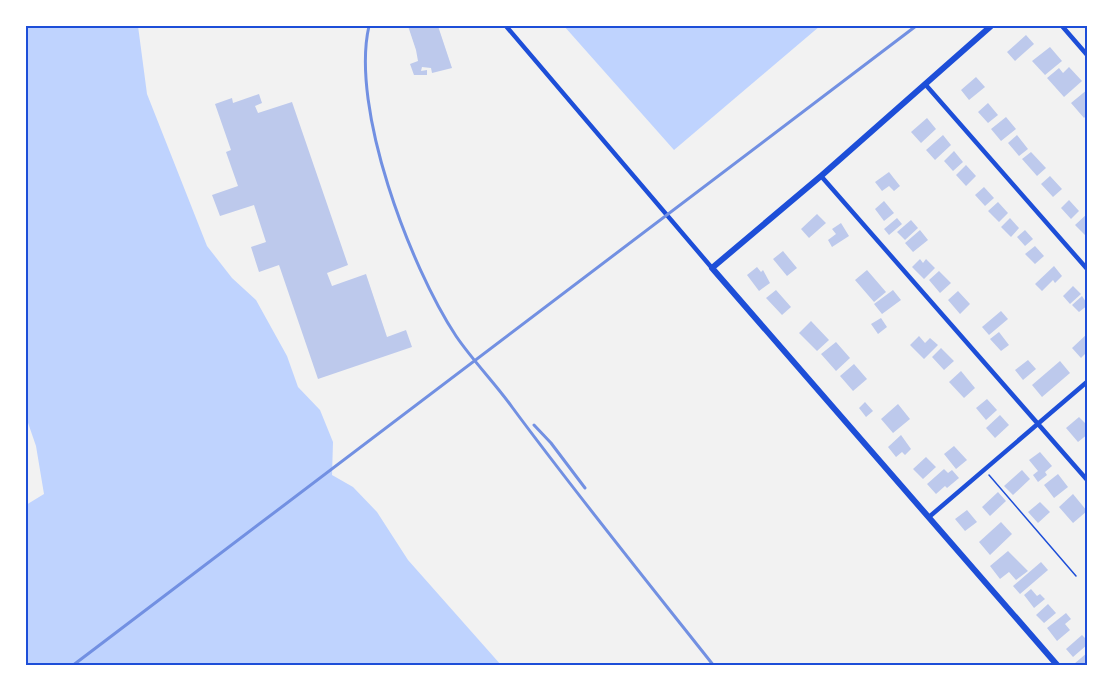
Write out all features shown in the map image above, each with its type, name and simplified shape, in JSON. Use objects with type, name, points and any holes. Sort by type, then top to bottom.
[{"type":"street","points":[[506,26],[712,268],[1058,666]]},
{"type":"street","points":[[712,268],[821,176],[991,26]]},
{"type":"street","points":[[1062,26],[1088,56]]},
{"type":"street","points":[[925,84],[1088,270]]},
{"type":"street","points":[[821,176],[1088,481]]},
{"type":"street","points":[[929,517],[1088,381]]},
{"type":"path","points":[[984,470],[1076,576]]},
{"type":"water","points":[[26,26],[138,26],[147,94],[207,246],[232,278],[256,300],[287,356],[298,387],[320,410],[333,442],[332,475],[353,487],[377,512],[408,560],[501,665],[26,665],[26,505],[44,494],[36,446],[26,417]]},
{"type":"water","points":[[564,26],[820,26],[674,150]]},
{"type":"building","points":[[408,26],[438,26],[452,68],[432,73],[431,68],[422,67],[421,71],[427,70],[427,75],[414,75],[410,64],[418,61]]},
{"type":"building","points":[[1026,35],[1034,44],[1015,61],[1007,52]]},
{"type":"building","points":[[1050,47],[1062,61],[1045,75],[1032,61]]},
{"type":"building","points":[[1069,67],[1082,81],[1064,97],[1047,78],[1059,68],[1063,73]]},
{"type":"building","points":[[976,77],[985,87],[969,100],[961,90]]},
{"type":"building","points":[[1088,89],[1088,114],[1084,118],[1071,103]]},
{"type":"building","points":[[259,94],[262,103],[255,106],[258,113],[292,102],[348,265],[327,273],[332,286],[366,274],[387,337],[406,330],[412,347],[318,379],[279,265],[259,272],[251,247],[266,242],[254,205],[220,216],[212,195],[238,186],[226,152],[231,150],[215,104],[232,98],[233,103]]},
{"type":"building","points":[[988,103],[998,115],[988,123],[978,112]]},
{"type":"building","points":[[1006,117],[1016,129],[1001,141],[991,129]]},
{"type":"building","points":[[927,118],[936,129],[921,143],[911,132]]},
{"type":"building","points":[[943,135],[951,145],[935,160],[926,150]]},
{"type":"building","points":[[1017,135],[1028,149],[1019,156],[1008,143]]},
{"type":"building","points":[[954,151],[963,162],[953,171],[944,161]]},
{"type":"building","points":[[1031,152],[1046,168],[1037,176],[1022,159]]},
{"type":"building","points":[[966,165],[976,176],[966,186],[956,175]]},
{"type":"building","points":[[889,172],[900,186],[894,191],[889,186],[882,191],[875,182]]},
{"type":"building","points":[[1050,176],[1062,189],[1053,197],[1041,184]]},
{"type":"building","points":[[984,187],[994,198],[985,206],[975,195]]},
{"type":"building","points":[[1069,200],[1079,211],[1071,219],[1061,208]]},
{"type":"building","points":[[884,201],[894,213],[884,221],[875,209]]},
{"type":"building","points":[[998,202],[1008,213],[999,222],[988,211]]},
{"type":"building","points":[[1088,213],[1088,238],[1075,225]]},
{"type":"building","points":[[817,214],[826,223],[809,238],[801,229]]},
{"type":"building","points":[[897,218],[902,224],[889,235],[884,229]]},
{"type":"building","points":[[1010,218],[1019,228],[1011,237],[1001,227]]},
{"type":"building","points":[[911,220],[918,228],[905,240],[897,232]]},
{"type":"building","points":[[841,223],[849,236],[832,247],[828,240],[836,234],[832,229]]},
{"type":"building","points":[[920,230],[928,240],[913,252],[905,243]]},
{"type":"building","points":[[1025,230],[1033,239],[1025,246],[1017,237]]},
{"type":"building","points":[[1035,246],[1044,256],[1035,264],[1025,254]]},
{"type":"building","points":[[783,251],[797,268],[787,276],[773,259]]},
{"type":"building","points":[[920,259],[923,263],[926,259],[935,268],[924,279],[912,267]]},
{"type":"building","points":[[1054,266],[1062,276],[1055,283],[1053,280],[1042,291],[1035,284]]},
{"type":"building","points":[[757,267],[761,272],[763,270],[770,283],[759,291],[747,275]]},
{"type":"building","points":[[867,270],[886,292],[874,302],[855,280]]},
{"type":"building","points":[[939,271],[951,283],[940,293],[929,280]]},
{"type":"building","points":[[1073,286],[1081,294],[1070,304],[1063,296]]},
{"type":"building","points":[[776,290],[791,307],[782,315],[766,298]]},
{"type":"building","points":[[893,290],[901,300],[882,314],[874,304]]},
{"type":"building","points":[[958,291],[970,304],[960,314],[948,300]]},
{"type":"building","points":[[1082,296],[1088,305],[1079,312],[1072,305]]},
{"type":"building","points":[[1001,311],[1008,319],[989,335],[982,327]]},
{"type":"building","points":[[881,318],[887,327],[878,334],[871,324]]},
{"type":"building","points":[[811,321],[829,340],[817,351],[799,333]]},
{"type":"building","points":[[999,332],[1009,345],[1001,351],[990,339]]},
{"type":"building","points":[[1088,333],[1088,357],[1085,354],[1081,358],[1072,348]]},
{"type":"building","points":[[919,336],[925,343],[930,338],[938,345],[924,359],[910,345]]},
{"type":"building","points":[[836,342],[850,358],[836,371],[821,354]]},
{"type":"building","points":[[941,348],[954,361],[944,370],[932,357]]},
{"type":"building","points":[[1028,360],[1036,369],[1023,380],[1015,370]]},
{"type":"building","points":[[1060,361],[1070,373],[1042,397],[1032,385]]},
{"type":"building","points":[[854,364],[867,379],[853,391],[840,376]]},
{"type":"building","points":[[961,371],[975,388],[964,398],[949,382]]},
{"type":"building","points":[[987,399],[997,410],[986,420],[976,408]]},
{"type":"building","points":[[865,402],[873,411],[866,417],[859,408]]},
{"type":"building","points":[[898,404],[910,419],[893,433],[881,419]]},
{"type":"building","points":[[1000,415],[1009,425],[995,438],[986,428]]},
{"type":"building","points":[[1079,417],[1088,426],[1088,434],[1078,442],[1066,428]]},
{"type":"building","points":[[901,435],[911,449],[905,455],[902,452],[896,457],[888,447]]},
{"type":"building","points":[[954,446],[967,460],[956,469],[944,454]]},
{"type":"building","points":[[1040,452],[1052,466],[1045,472],[1047,475],[1038,482],[1033,475],[1038,471],[1029,460]]},
{"type":"building","points":[[926,457],[936,467],[923,479],[913,469]]},
{"type":"building","points":[[944,469],[948,473],[952,470],[959,478],[936,494],[927,484]]},
{"type":"building","points":[[1022,470],[1030,479],[1013,495],[1004,486]]},
{"type":"building","points":[[1058,474],[1068,487],[1054,498],[1044,485]]},
{"type":"building","points":[[998,492],[1006,501],[990,516],[982,507]]},
{"type":"building","points":[[1073,494],[1087,511],[1073,523],[1059,507]]},
{"type":"building","points":[[1040,502],[1050,512],[1038,523],[1028,512]]},
{"type":"building","points":[[967,510],[977,522],[965,531],[955,519]]},
{"type":"building","points":[[1001,522],[1012,534],[990,555],[979,542]]},
{"type":"building","points":[[1008,551],[1028,571],[1016,580],[1009,572],[1000,579],[990,566]]},
{"type":"building","points":[[1041,562],[1048,570],[1020,594],[1013,586]]},
{"type":"building","points":[[1031,589],[1037,596],[1040,594],[1045,599],[1034,608],[1024,595]]},
{"type":"building","points":[[1048,604],[1056,613],[1044,623],[1036,615]]},
{"type":"building","points":[[1066,613],[1071,619],[1065,624],[1070,630],[1057,641],[1047,628]]},
{"type":"building","points":[[1082,635],[1088,644],[1073,657],[1066,649]]},
{"type":"building","points":[[1088,652],[1088,666],[1074,664]]},
{"type":"railway","points":[[369,26],[365,60],[368,99],[376,142],[403,229],[438,306],[456,336],[714,666]]},
{"type":"railway","points":[[72,666],[916,26]]},
{"type":"railway","points":[[534,425],[551,443],[585,488]]}]
